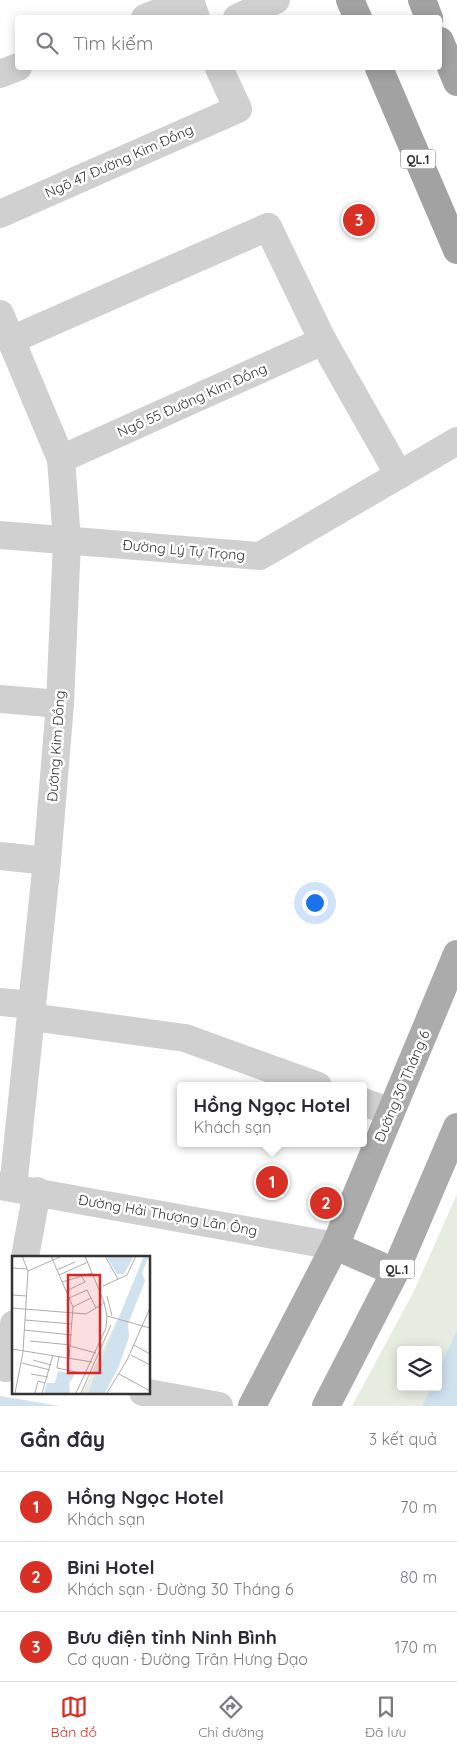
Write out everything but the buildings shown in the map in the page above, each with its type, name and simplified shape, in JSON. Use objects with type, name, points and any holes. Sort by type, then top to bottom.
[{"type":"highway","points":[[350,0],[357,15]]},
{"type":"highway","points":[[422,0],[428,15]]},
{"type":"highway","points":[[442,47],[457,82]]},
{"type":"highway","name":"QL.1","points":[[380,70],[457,250]]},
{"type":"main road","name":"Đường 30 Tháng 6","points":[[252,1406],[335,1246],[457,954]]},
{"type":"main road","name":"QL.1","points":[[326,1406],[396,1272],[457,1127]]},
{"type":"main road","points":[[335,1246],[396,1272]]},
{"type":"street","points":[[152,15],[190,0],[195,15]]},
{"type":"street","points":[[244,15],[276,0]]},
{"type":"street","points":[[0,74],[15,68]]},
{"type":"street","name":"Ngõ 47 Đường Kim Đồng","points":[[0,214],[238,108],[220,70]]},
{"type":"street","points":[[11,340],[268,227],[323,341],[399,475]]},
{"type":"street","name":"Đường Kim Đồng","points":[[0,314],[61,460],[67,541],[60,704],[48,861],[32,1011],[17,1188],[25,1256]]},
{"type":"street","name":"Ngõ 55 Đường Kim Đồng","points":[[61,460],[323,341]]},
{"type":"street","name":"Đường Lý Tự Trọng","points":[[0,535],[260,556],[457,441]]},
{"type":"street","points":[[0,699],[60,704]]},
{"type":"street","points":[[0,856],[48,861]]},
{"type":"street","points":[[0,1002],[32,1011],[185,1038],[307,1082]]},
{"type":"street","points":[[367,1103],[391,1112]]},
{"type":"street","name":"Đường Hải Thượng Lãn Ông","points":[[17,1188],[335,1246]]},
{"type":"street","points":[[7,1368],[12,1337]]},
{"type":"street","points":[[150,1393],[219,1406]]},
{"type":"shaded area","points":[[457,1194],[457,1330],[442,1362],[442,1346],[397,1346],[397,1391],[429,1391],[422,1406],[352,1406],[414,1291]]},
{"type":"water","points":[[457,1330],[457,1406],[422,1406],[429,1391],[442,1391],[442,1362]]},
{"type":"water","points":[[0,1396],[60,1406],[0,1406]]},
{"type":"place","name":"Bưu điện tỉnh Ninh Bình","points":[[359,220]]},
{"type":"place","name":"Hồng Ngọc Hotel","points":[[272,1182]]},
{"type":"place","name":"Bini Hotel","points":[[326,1203]]}]
